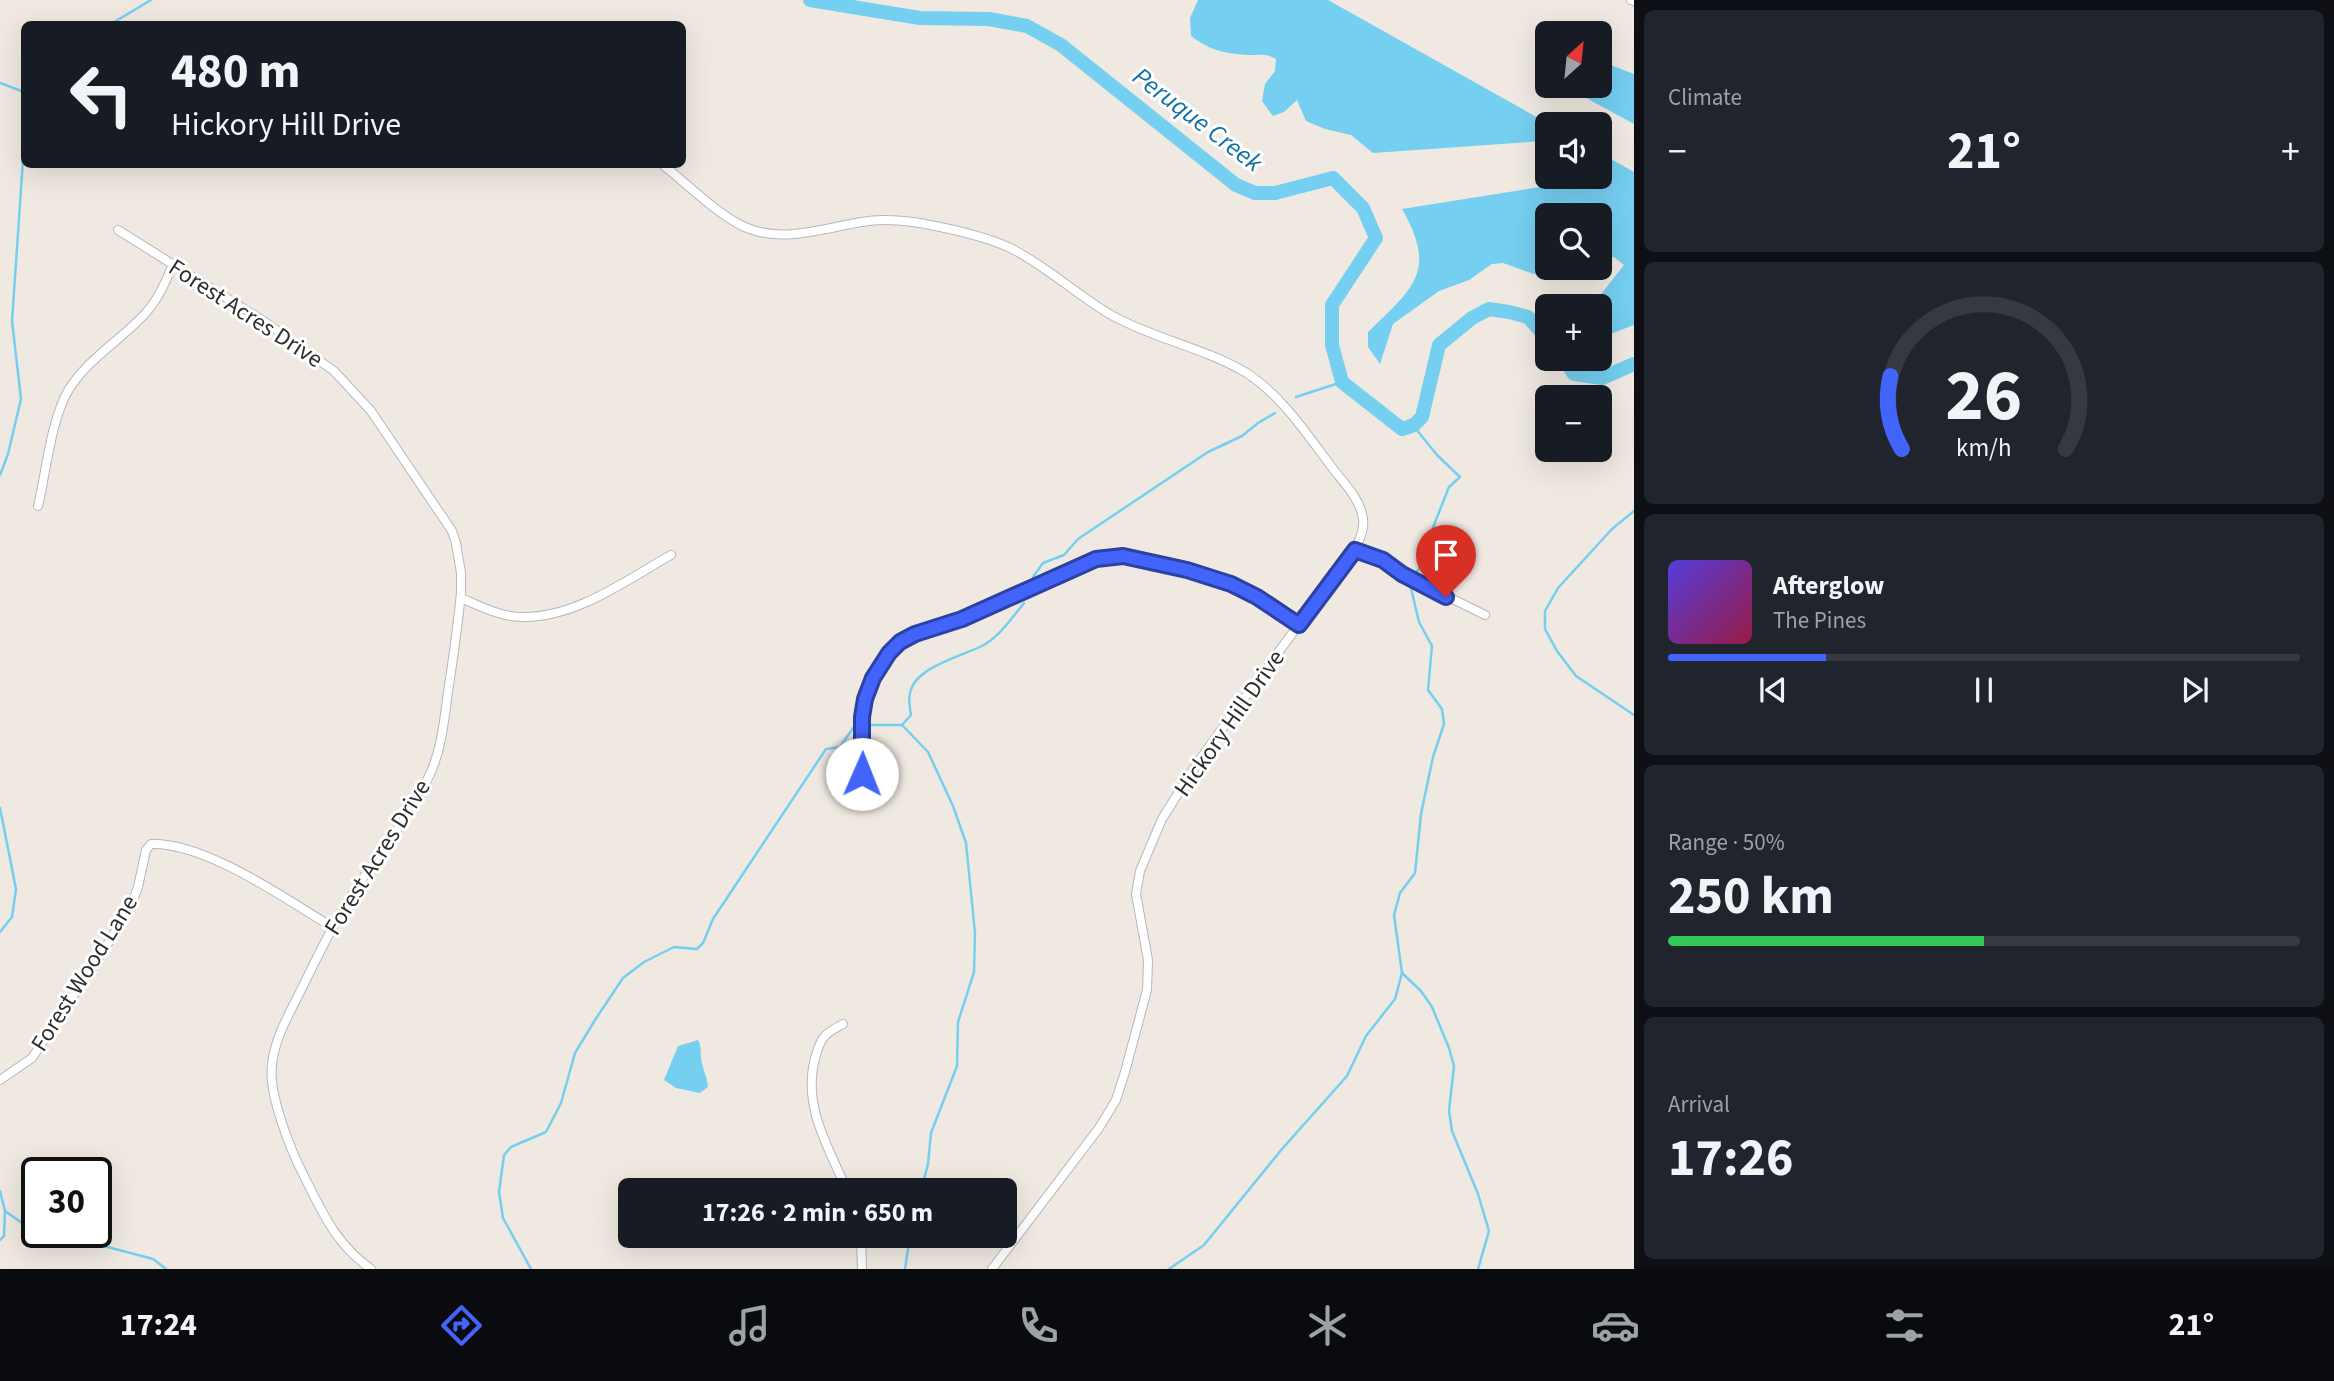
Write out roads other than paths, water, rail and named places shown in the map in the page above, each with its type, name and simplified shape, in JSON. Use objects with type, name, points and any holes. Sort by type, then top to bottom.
[{"type":"street","name":"Hickory Hill Drive","points":[[667,168],[728,217],[747,228],[771,234],[793,234],[864,221],[891,219],[920,223],[995,242],[1015,251],[1110,315],[1135,328],[1228,363],[1247,373],[1273,395],[1303,430],[1355,498],[1363,515],[1364,526],[1355,550],[1194,768],[1163,819],[1140,871],[1136,894],[1148,960],[1147,990],[1116,1100],[1099,1128],[992,1269]]},
{"type":"street","name":"Forest Acres Drive","points":[[118,230],[268,324],[328,366],[371,411],[452,531],[456,543],[461,573],[461,598],[442,736],[436,759],[407,815],[360,881],[332,927],[288,1016],[271,1067],[274,1094],[294,1157],[326,1221],[340,1242],[371,1269]]},
{"type":"street","points":[[38,506],[59,413],[68,391],[84,370],[147,312],[165,285],[173,264]]},
{"type":"street","points":[[1355,550],[1383,560],[1402,574],[1485,615]]},
{"type":"street","points":[[461,598],[497,613],[522,617],[546,614],[597,596],[671,555]]},
{"type":"street","points":[[862,774],[862,717],[865,699],[878,669],[900,642],[915,634],[962,619],[1096,559],[1123,556],[1187,570],[1231,584],[1257,597],[1299,625]]},
{"type":"street","name":"Forest Wood Lane","points":[[0,1080],[32,1058],[105,948],[130,908],[138,887],[146,850],[151,844],[183,848],[234,869],[332,927]]},
{"type":"street","points":[[842,1178],[812,1104],[811,1086],[813,1065],[825,1035],[843,1024]]},
{"type":"street","points":[[861,1248],[862,1269]]},
{"type":"water","points":[[1198,0],[1328,0],[1535,116],[1535,142],[1373,153],[1351,135],[1306,121],[1297,100],[1284,112],[1273,116],[1262,101],[1265,84],[1275,71],[1276,59],[1266,55],[1225,52],[1204,45],[1191,36],[1190,18]]},
{"type":"water","points":[[1612,66],[1634,74],[1634,124],[1612,112],[1588,99],[1612,98]]},
{"type":"water","points":[[1612,160],[1634,172],[1634,325],[1612,333],[1612,294],[1601,294],[1624,265],[1612,257],[1612,203],[1535,203],[1535,274],[1503,263],[1492,264],[1469,280],[1439,291],[1393,324],[1380,364],[1368,347],[1368,332],[1408,290],[1419,264],[1413,231],[1402,209],[1535,188],[1612,189]]},
{"type":"water","points":[[698,1040],[708,1087],[700,1093],[676,1088],[664,1080],[678,1046]]},
{"type":"waterway","points":[[116,21],[151,0]]},
{"type":"waterway","name":"Peruque Creek","points":[[810,0],[920,18],[989,19],[1027,26],[1061,45],[1236,185],[1255,193],[1275,193],[1333,178],[1363,208],[1376,238],[1332,305],[1332,345],[1342,382],[1402,429],[1414,425],[1422,417],[1439,345],[1472,318],[1489,309],[1528,317],[1535,325]]},
{"type":"waterway","points":[[0,83],[21,91]]},
{"type":"waterway","points":[[0,475],[8,454],[21,399],[12,321],[22,168]]},
{"type":"waterway","name":"Peruque Creek","points":[[1572,371],[1574,374],[1602,378],[1634,364]]},
{"type":"waterway","points":[[1296,397],[1342,382]]},
{"type":"waterway","points":[[1033,577],[1043,563],[1064,555],[1078,539],[1208,452],[1242,436],[1275,413]]},
{"type":"waterway","points":[[1402,429],[1416,429],[1460,477],[1449,487],[1424,550],[1422,565],[1412,578]]},
{"type":"waterway","points":[[1634,511],[1612,529],[1558,588],[1545,611],[1545,629],[1576,676],[1634,715]]},
{"type":"waterway","points":[[1169,1269],[1204,1245],[1282,1149],[1347,1076],[1366,1036],[1395,999],[1402,973],[1394,915],[1400,893],[1415,873],[1421,814],[1433,757],[1444,724],[1442,709],[1428,690],[1432,646],[1419,622],[1410,584]]},
{"type":"waterway","points":[[902,725],[911,715],[910,693],[921,676],[930,669],[988,642],[1005,627],[1024,603]]},
{"type":"waterway","points":[[871,725],[902,725],[928,752],[953,806],[966,843],[975,933],[974,972],[958,1022],[957,1066],[931,1133],[924,1178]]},
{"type":"waterway","points":[[531,1269],[503,1218],[499,1192],[504,1155],[511,1147],[546,1132],[561,1103],[575,1053],[623,978],[644,962],[674,947],[697,949],[703,943],[713,919],[826,749],[840,747],[853,728]]},
{"type":"waterway","points":[[0,808],[16,889],[12,917],[0,932]]},
{"type":"waterway","points":[[1402,973],[1421,991],[1432,1007],[1454,1066],[1449,1111],[1452,1131],[1478,1194],[1489,1231],[1478,1269]]},
{"type":"waterway","points":[[0,1191],[5,1211],[4,1236],[0,1240]]},
{"type":"waterway","points":[[5,1211],[39,1235],[81,1240],[153,1259],[166,1269]]},
{"type":"waterway","points":[[905,1269],[908,1248]]}]
